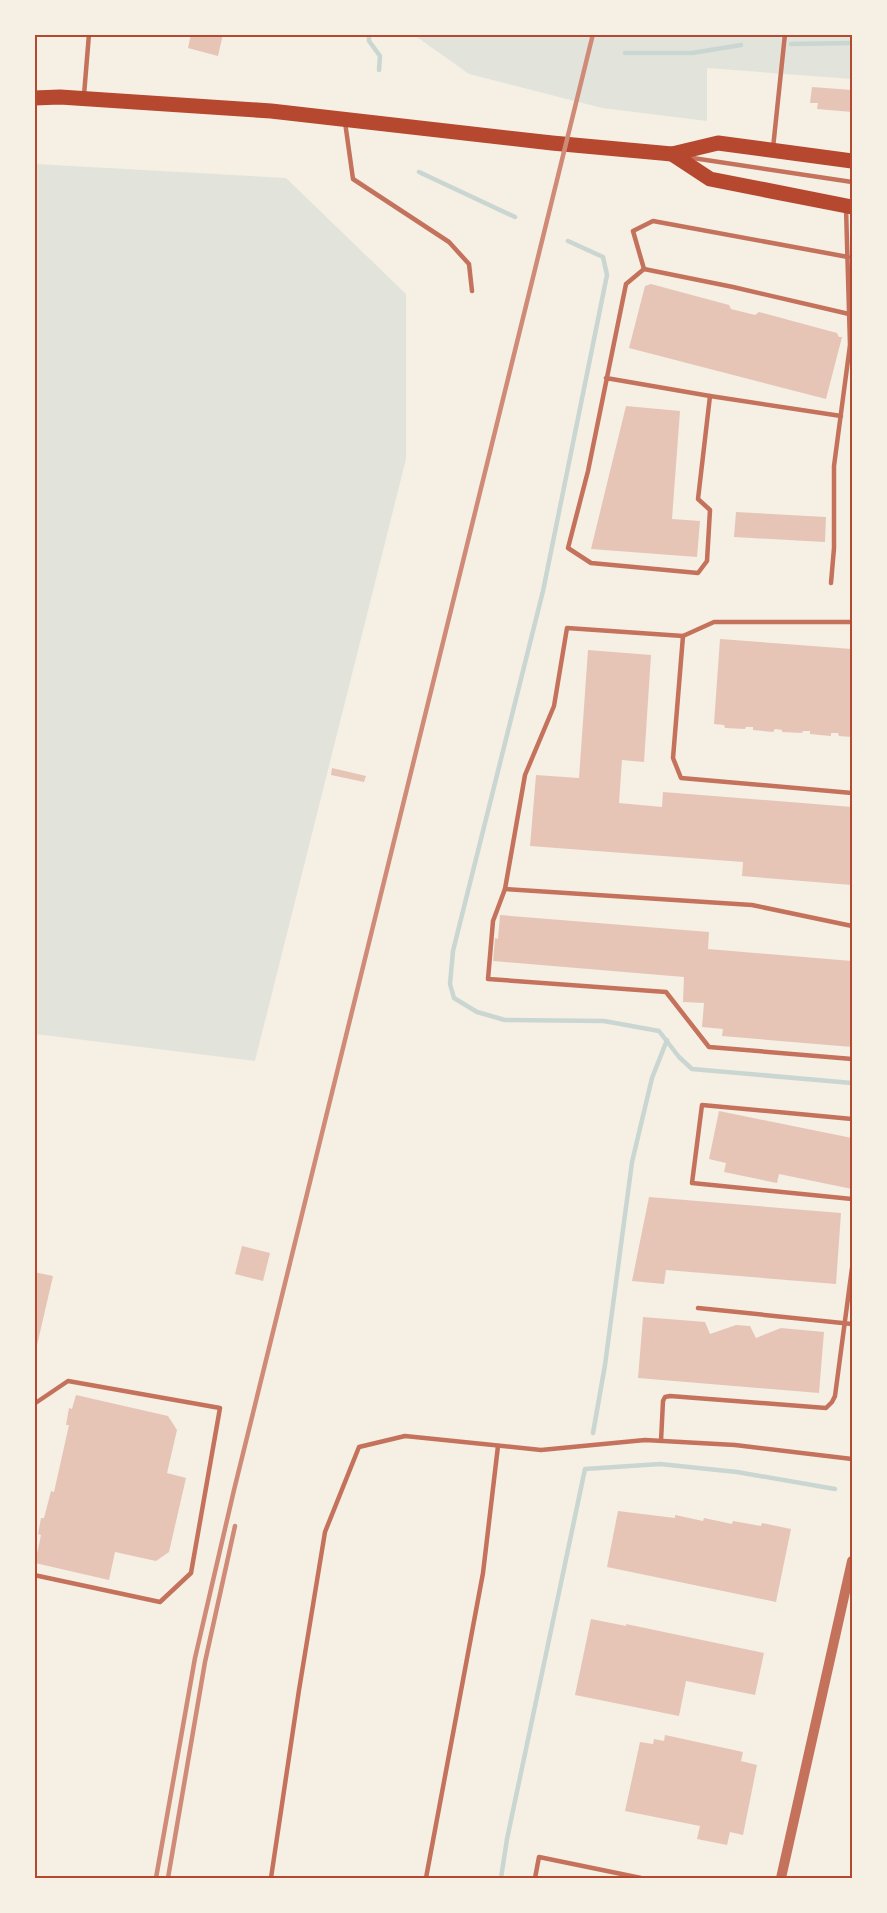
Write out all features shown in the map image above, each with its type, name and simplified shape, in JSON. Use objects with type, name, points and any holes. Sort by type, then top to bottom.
[{"type":"main road","points":[[34,98],[84,98],[271,111],[672,154],[718,143],[852,161]]},
{"type":"main road","points":[[672,154],[711,179],[849,206]]},
{"type":"street","points":[[781,1878],[852,1561]]},
{"type":"lane","points":[[84,98],[89,34]]},
{"type":"lane","points":[[772,150],[785,34]]},
{"type":"lane","points":[[345,119],[353,179],[449,242],[469,264],[472,291]]},
{"type":"lane","points":[[672,154],[852,182]]},
{"type":"lane","points":[[831,583],[834,548],[834,466],[850,345],[849,206]]},
{"type":"lane","points":[[644,269],[633,231],[653,221],[848,257]]},
{"type":"lane","points":[[644,269],[849,314]]},
{"type":"lane","points":[[644,269],[626,284],[588,471],[568,548],[591,563],[698,573],[707,561],[710,510],[698,499],[710,396]]},
{"type":"lane","points":[[606,378],[841,416]]},
{"type":"lane","points":[[852,622],[714,622],[683,636],[567,628],[554,706],[525,775],[505,889],[493,921],[488,979],[666,992],[710,1047],[852,1059]]},
{"type":"lane","points":[[683,636],[673,758],[681,778],[852,793]]},
{"type":"lane","points":[[505,889],[752,905],[852,926]]},
{"type":"lane","points":[[852,1119],[702,1104],[692,1183],[852,1199]]},
{"type":"lane","points":[[661,1441],[663,1401],[665,1397],[670,1396],[826,1408],[835,1396],[852,1268]]},
{"type":"lane","points":[[698,1308],[852,1324]]},
{"type":"lane","points":[[34,1404],[68,1381],[220,1408],[191,1572],[160,1602],[34,1575]]},
{"type":"lane","points":[[271,1878],[326,1532],[358,1448],[405,1436],[541,1450],[645,1440],[735,1444],[852,1459]]},
{"type":"lane","points":[[426,1878],[483,1573],[498,1446]]},
{"type":"lane","points":[[535,1878],[539,1857],[641,1878]]},
{"type":"shaded area","points":[[414,35],[852,35],[852,79],[707,68],[707,121],[602,108],[469,74]]},
{"type":"shaded area","points":[[35,164],[286,178],[406,294],[406,459],[255,1061],[35,1034]]},
{"type":"building","points":[[191,34],[223,34],[218,56],[188,48]]},
{"type":"building","points":[[812,87],[852,90],[852,112],[817,109],[818,103],[810,103]]},
{"type":"building","points":[[651,284],[729,305],[731,309],[755,315],[759,312],[837,333],[839,337],[842,337],[826,399],[629,348],[645,286]]},
{"type":"building","points":[[626,406],[680,411],[672,519],[700,521],[697,557],[591,549]]},
{"type":"building","points":[[736,512],[826,517],[825,542],[734,537]]},
{"type":"building","points":[[720,639],[852,649],[852,737],[839,736],[838,733],[831,733],[831,736],[810,734],[810,731],[782,732],[782,730],[775,729],[773,732],[753,730],[753,727],[725,728],[724,725],[714,724]]},
{"type":"building","points":[[588,650],[651,655],[644,762],[622,760],[619,803],[662,807],[663,792],[852,807],[852,885],[742,876],[743,862],[530,846],[536,775],[579,778]]},
{"type":"building","points":[[332,768],[366,776],[364,782],[331,775]]},
{"type":"building","points":[[500,915],[709,932],[708,949],[852,961],[852,1047],[722,1036],[723,1029],[702,1027],[704,1003],[683,1002],[684,977],[493,961]]},
{"type":"building","points":[[719,1111],[852,1138],[852,1189],[779,1174],[777,1183],[724,1172],[726,1163],[709,1159]]},
{"type":"building","points":[[649,1197],[841,1213],[836,1284],[666,1270],[664,1284],[632,1281]]},
{"type":"building","points":[[242,1246],[270,1253],[263,1281],[235,1274]]},
{"type":"building","points":[[34,1272],[53,1276],[35,1354],[34,1354]]},
{"type":"building","points":[[643,1317],[705,1322],[710,1334],[736,1325],[750,1326],[756,1338],[781,1328],[824,1332],[819,1393],[638,1378]]},
{"type":"building","points":[[76,1395],[168,1416],[177,1430],[167,1473],[186,1478],[169,1552],[156,1561],[115,1552],[109,1580],[35,1563],[41,1535],[38,1534],[41,1518],[44,1518],[51,1491],[54,1492],[69,1425],[66,1425],[69,1408],[72,1409]]},
{"type":"building","points":[[618,1511],[675,1518],[675,1515],[703,1521],[704,1518],[732,1524],[733,1521],[761,1526],[762,1523],[791,1529],[776,1602],[607,1567]]},
{"type":"building","points":[[591,1619],[626,1626],[626,1624],[764,1653],[755,1695],[686,1681],[679,1716],[575,1695]]},
{"type":"building","points":[[665,1735],[743,1752],[741,1761],[757,1765],[743,1835],[730,1832],[727,1845],[697,1839],[700,1826],[625,1811],[640,1742],[653,1744],[654,1739],[664,1741]]},
{"type":"waterway","points":[[369,34],[369,41],[380,56],[379,70]]},
{"type":"waterway","points":[[791,44],[852,43]]},
{"type":"waterway","points":[[625,53],[692,53],[741,45]]},
{"type":"waterway","points":[[419,172],[515,217]]},
{"type":"waterway","points":[[568,241],[603,257],[607,275],[543,591],[453,951],[450,984],[454,998],[477,1012],[505,1020],[604,1021],[659,1031],[679,1057],[692,1069],[852,1083]]},
{"type":"waterway","points":[[593,1433],[605,1365],[632,1162],[652,1078],[667,1040]]},
{"type":"waterway","points":[[501,1878],[507,1839],[585,1469],[660,1464],[737,1472],[835,1489]]},
{"type":"railway","points":[[156,1878],[195,1658],[234,1490],[593,34]]},
{"type":"railway","points":[[168,1878],[205,1662],[235,1526]]}]
